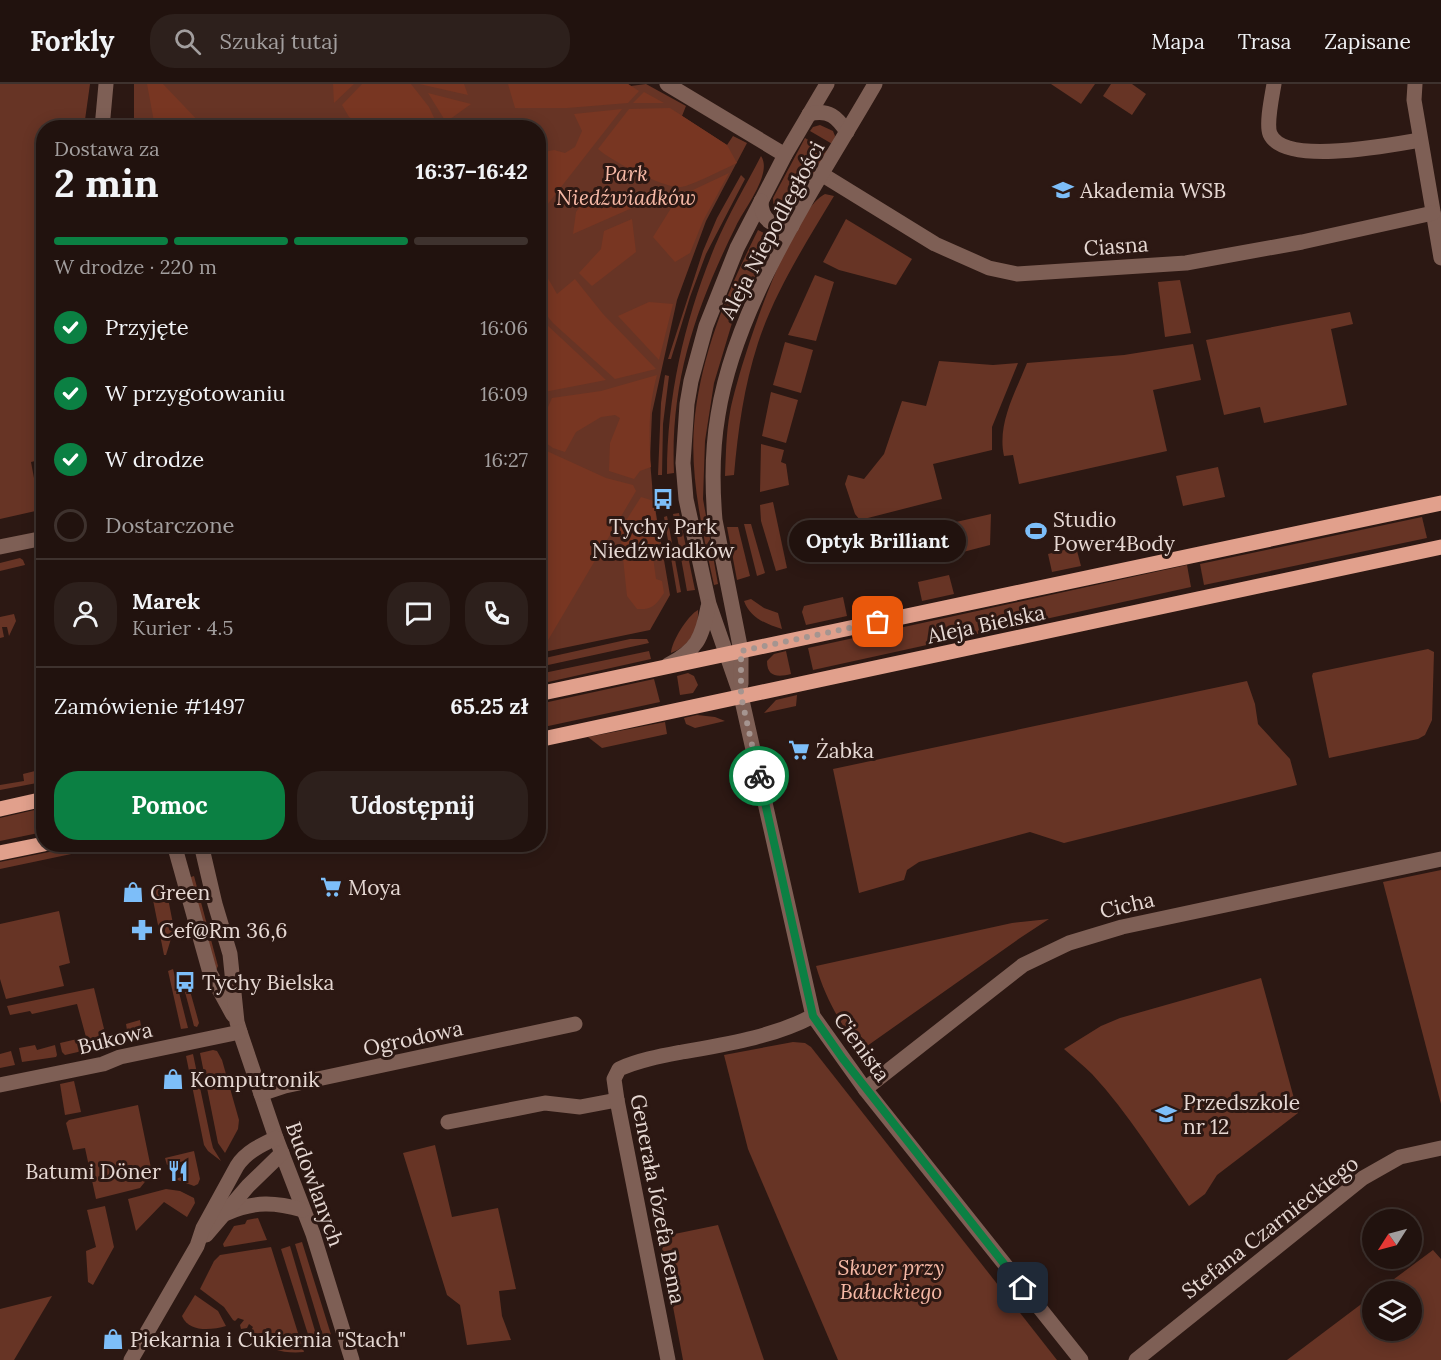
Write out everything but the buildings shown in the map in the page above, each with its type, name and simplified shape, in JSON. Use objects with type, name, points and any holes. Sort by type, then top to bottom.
[{"type":"main road","name":"Aleja Bielska","points":[[546,692],[1441,503]]},
{"type":"main road","name":"Aleja Bielska","points":[[546,738],[1441,548]]},
{"type":"main road","points":[[0,809],[36,801]]},
{"type":"main road","points":[[0,853],[36,846]]},
{"type":"street","points":[[103,120],[106,84]]},
{"type":"street","points":[[667,84],[785,155]]},
{"type":"street","name":"Aleja Niepodległości","points":[[741,696],[709,604],[686,499],[683,463],[687,404],[709,316],[737,248],[785,155],[827,84]]},
{"type":"street","name":"Aleja Niepodległości","points":[[741,696],[741,651],[715,520],[712,475],[718,414],[729,366],[750,310],[792,226],[875,84]]},
{"type":"street","points":[[1274,84],[1269,132],[1275,143],[1287,149],[1352,152],[1420,141]]},
{"type":"street","points":[[1415,84],[1414,100],[1420,141],[1441,258]]},
{"type":"street","points":[[809,114],[823,112],[831,114],[839,120],[847,132]]},
{"type":"street","name":"Ciasna","points":[[823,175],[945,249],[989,268],[1017,274],[1186,263],[1302,242],[1432,213]]},
{"type":"street","points":[[761,201],[761,211],[769,221],[782,227],[792,226]]},
{"type":"street","points":[[0,547],[36,540]]},
{"type":"street","name":"Aleja Niepodległości","points":[[660,668],[681,658],[696,645],[705,623],[709,604]]},
{"type":"street","name":"Cienista","points":[[741,696],[813,1016],[865,1089],[1081,1360]]},
{"type":"street","name":"Budowlanych","points":[[176,852],[210,973],[238,1027],[276,1138],[313,1234],[352,1360]]},
{"type":"street","name":"Budowlanych","points":[[203,852],[230,954],[238,1027]]},
{"type":"street","name":"Cicha","points":[[865,1089],[1023,965],[1069,943],[1119,927],[1441,859]]},
{"type":"street","name":"Generała Józefa Bema","points":[[668,1360],[614,1079],[619,1069],[631,1064],[784,1030],[813,1016]]},
{"type":"street","name":"Ogrodowa","points":[[261,1094],[285,1086],[575,1024]]},
{"type":"street","name":"Bukowa","points":[[0,1085],[103,1064],[132,1054],[238,1027]]},
{"type":"street","points":[[448,1122],[545,1103],[580,1107],[617,1100]]},
{"type":"street","points":[[197,1246],[203,1228],[241,1159],[258,1146],[276,1138]]},
{"type":"street","name":"Stefana Czarnieckiego","points":[[1136,1360],[1363,1178],[1400,1157],[1441,1148]]},
{"type":"street","points":[[131,1360],[197,1246],[248,1186],[282,1153]]},
{"type":"street","points":[[225,1214],[240,1208],[268,1203],[303,1210]]},
{"type":"green space","points":[[0,84],[90,84],[85,120],[36,120],[36,461],[31,462],[36,489],[36,511],[0,519]]},
{"type":"green space","name":"Park Niedźwiadków","points":[[134,84],[628,84],[631,86],[646,84],[686,106],[682,116],[727,145],[733,136],[747,143],[706,221],[677,300],[652,413],[650,460],[653,496],[670,595],[650,630],[546,652],[546,120],[134,120]]},
{"type":"green space","points":[[1051,84],[1095,84],[1081,104]]},
{"type":"green space","points":[[1111,84],[1132,84],[1146,94],[1132,115],[1103,96]]},
{"type":"green space","points":[[820,125],[833,131],[834,145],[810,131],[813,127]]},
{"type":"green space","points":[[805,138],[829,152],[791,212],[781,214],[774,211],[773,198]]},
{"type":"green space","points":[[761,156],[764,163],[760,181],[736,226],[709,286],[689,345],[676,407],[674,473],[667,474],[674,386],[695,301],[720,234]]},
{"type":"green space","points":[[741,175],[745,179],[706,254],[671,359],[668,359],[703,251],[717,218]]},
{"type":"green space","points":[[825,194],[834,196],[782,286],[758,343],[742,408],[734,475],[725,476],[730,412],[754,329],[781,260],[796,230],[811,207]]},
{"type":"green space","points":[[846,219],[912,259],[896,285],[839,270],[823,262]]},
{"type":"green space","points":[[758,230],[774,238],[732,323],[714,383],[705,441],[703,499],[718,584],[714,585],[702,526],[694,466],[693,446],[697,400],[717,325]]},
{"type":"green space","points":[[815,275],[834,282],[816,341],[788,335]]},
{"type":"green space","points":[[1180,280],[1191,333],[1165,337],[1158,282]]},
{"type":"green space","points":[[1350,312],[1353,324],[1331,329],[1347,405],[1264,423],[1260,407],[1224,415],[1206,340]]},
{"type":"green space","points":[[785,342],[813,350],[801,393],[773,385]]},
{"type":"green space","points":[[1193,344],[1201,380],[1153,390],[1167,451],[1019,484],[1013,455],[1004,456],[1002,444],[1008,409],[1027,363],[1124,355]]},
{"type":"green space","points":[[939,361],[993,365],[1018,363],[992,427],[992,450],[933,464],[942,499],[860,520],[855,514],[845,484],[848,475],[864,479],[884,454],[902,401],[926,406]]},
{"type":"green space","points":[[665,375],[669,376],[663,424],[662,475],[658,475],[661,403]]},
{"type":"green space","points":[[771,392],[798,400],[786,443],[762,436]]},
{"type":"green space","points":[[761,444],[784,450],[781,462],[786,464],[789,485],[760,492]]},
{"type":"green space","points":[[1218,467],[1225,497],[1183,506],[1176,476]]},
{"type":"green space","points":[[773,502],[787,568],[776,571],[761,521],[760,505]]},
{"type":"green space","points":[[679,513],[695,590],[687,591],[673,514]]},
{"type":"green space","points":[[991,514],[990,545],[963,552],[956,522]]},
{"type":"green space","points":[[667,516],[681,592],[677,593],[664,517]]},
{"type":"green space","points":[[1422,517],[1427,538],[1204,585],[1200,564]]},
{"type":"green space","points":[[744,524],[751,524],[765,573],[757,576]]},
{"type":"green space","points":[[727,527],[738,527],[750,576],[737,580]]},
{"type":"green space","points":[[1076,547],[1081,566],[1052,572],[1048,554]]},
{"type":"green space","points":[[20,558],[25,565],[0,571],[0,563]]},
{"type":"green space","points":[[1187,565],[1191,587],[813,670],[808,648]]},
{"type":"green space","points":[[949,575],[954,594],[922,601],[918,582]]},
{"type":"green space","points":[[843,597],[847,616],[806,625],[802,612],[804,606]]},
{"type":"green space","points":[[751,599],[764,608],[778,613],[782,629],[754,616],[744,601]]},
{"type":"green space","points":[[698,610],[697,624],[692,636],[683,646],[671,653],[681,629]]},
{"type":"green space","points":[[14,614],[16,621],[9,636],[7,627],[2,627],[4,637],[0,638],[0,617]]},
{"type":"green space","points":[[630,639],[647,639],[649,643],[546,665],[546,658]]},
{"type":"green space","points":[[1428,649],[1434,652],[1432,720],[1425,735],[1418,739],[1329,758],[1313,673]]},
{"type":"green space","points":[[649,651],[651,659],[546,682],[546,673]]},
{"type":"green space","points":[[786,651],[791,674],[774,675],[769,671],[767,661],[774,654]]},
{"type":"green space","points":[[688,673],[694,676],[698,685],[693,693],[680,695],[677,676]]},
{"type":"green space","points":[[654,679],[660,702],[546,726],[546,702]]},
{"type":"green space","points":[[1247,681],[1255,704],[1258,724],[1290,759],[1297,785],[1064,843],[1030,832],[919,862],[907,870],[904,880],[859,893],[833,769]]},
{"type":"green space","points":[[797,695],[796,706],[764,713],[776,700]]},
{"type":"green space","points":[[697,715],[715,717],[725,721],[695,728],[686,724],[684,718]]},
{"type":"green space","points":[[665,722],[667,734],[602,748],[588,737]]},
{"type":"green space","points":[[35,771],[36,783],[0,790],[0,785],[24,781],[23,774]]},
{"type":"green space","points":[[36,810],[36,833],[0,841],[0,818]]},
{"type":"green space","points":[[49,852],[81,852],[0,869],[0,862]]},
{"type":"green space","points":[[1441,870],[1441,1104],[1383,882]]},
{"type":"green space","points":[[194,876],[218,966],[216,970],[188,878]]},
{"type":"green space","points":[[161,888],[162,894],[167,893],[174,929],[166,955],[164,955],[151,890]]},
{"type":"green space","points":[[59,911],[70,963],[59,966],[64,986],[6,999],[0,979],[0,924]]},
{"type":"green space","points":[[1049,919],[860,1051],[834,1010],[816,966],[1012,923]]},
{"type":"green space","points":[[173,969],[188,1028],[181,1029],[168,971]]},
{"type":"green space","points":[[1261,978],[1298,1113],[1217,1175],[1205,1194],[1189,1206],[1118,1105],[1092,1074],[1064,1049],[1101,1026],[1120,1018]]},
{"type":"green space","points":[[94,988],[108,1045],[65,1055],[60,1043],[86,1037],[77,1004],[32,1014],[30,1011],[10,1015],[7,1006]]},
{"type":"green space","points":[[190,991],[199,1023],[197,1027],[194,1026],[185,992]]},
{"type":"green space","points":[[140,1020],[143,1038],[131,1038],[128,1036],[126,1024]]},
{"type":"green space","name":"Skwer przy Bałuckiego","points":[[793,1042],[805,1043],[811,1047],[1057,1360],[838,1360],[748,1149],[724,1055]]},
{"type":"green space","points":[[35,1045],[37,1050],[55,1045],[56,1057],[22,1062],[19,1048]]},
{"type":"green space","points":[[11,1051],[15,1065],[0,1068],[0,1054]]},
{"type":"green space","points":[[217,1051],[222,1060],[239,1120],[238,1129],[225,1153],[218,1143],[200,1053]]},
{"type":"green space","points":[[193,1054],[213,1148],[221,1161],[204,1145],[186,1056]]},
{"type":"green space","points":[[74,1081],[81,1112],[65,1115],[60,1084]]},
{"type":"green space","points":[[138,1105],[152,1173],[140,1188],[96,1199],[85,1148],[73,1150],[66,1123],[69,1120]]},
{"type":"green space","points":[[435,1145],[452,1217],[498,1208],[516,1289],[499,1291],[502,1316],[511,1340],[467,1345],[460,1305],[447,1295],[403,1153]]},
{"type":"green space","points":[[194,1151],[200,1179],[194,1186],[175,1179],[188,1175],[185,1161],[167,1165],[165,1158]]},
{"type":"green space","points":[[166,1189],[180,1191],[194,1198],[195,1203],[187,1217],[164,1202],[136,1231],[128,1199]]},
{"type":"green space","points":[[105,1206],[114,1247],[93,1285],[88,1282],[86,1251],[96,1247],[87,1210]]},
{"type":"green space","points":[[258,1218],[267,1240],[224,1247],[223,1244],[234,1226]]},
{"type":"green space","points":[[718,1225],[764,1360],[683,1360],[660,1237]]},
{"type":"green space","points":[[302,1242],[333,1341],[326,1346],[295,1244]]},
{"type":"green space","points":[[290,1246],[320,1348],[313,1350],[281,1249]]},
{"type":"green space","points":[[271,1247],[304,1352],[281,1351],[255,1340],[248,1335],[253,1327],[249,1324],[247,1328],[241,1329],[240,1325],[244,1320],[238,1318],[233,1320],[224,1307],[200,1289],[214,1261],[220,1255]]},
{"type":"green space","points":[[1433,1250],[1441,1259],[1441,1360],[1287,1360],[1362,1304],[1362,1341],[1422,1341],[1422,1281],[1391,1281],[1408,1269],[1422,1269],[1422,1258]]},
{"type":"green space","points":[[195,1295],[218,1311],[226,1326],[201,1329],[185,1321],[182,1316]]},
{"type":"green space","points":[[52,1296],[14,1360],[0,1360],[0,1309]]},
{"type":"shaded area","points":[[147,84],[163,84],[197,120],[154,120]]},
{"type":"shaded area","points":[[333,84],[354,84],[334,103]]},
{"type":"shaded area","points":[[362,84],[411,84],[429,107],[435,120],[353,120],[342,105]]},
{"type":"shaded area","points":[[419,84],[464,84],[468,95]]},
{"type":"shaded area","points":[[508,84],[628,84],[639,91],[628,103],[567,108],[515,108]]},
{"type":"shaded area","points":[[644,92],[664,103],[633,103]]},
{"type":"shaded area","points":[[428,93],[471,104],[449,120],[445,120]]},
{"type":"shaded area","points":[[670,108],[727,145],[737,163],[681,187],[663,184],[638,173],[598,149],[629,109]]},
{"type":"shaded area","points":[[622,109],[547,205],[546,152],[554,150],[565,153],[575,147],[582,131],[574,114]]},
{"type":"shaded area","points":[[729,173],[703,221],[690,253],[675,262],[653,237],[678,197]]},
{"type":"shaded area","points":[[591,192],[616,196],[632,208],[573,234],[576,212]]},
{"type":"shaded area","points":[[632,219],[636,252],[592,286],[579,273],[601,249],[604,231]]},
{"type":"shaded area","points":[[546,275],[557,294],[575,279],[603,314],[656,369],[615,379],[546,314]]},
{"type":"shaded area","points":[[649,302],[673,304],[659,360],[618,316]]},
{"type":"shaded area","points":[[546,324],[606,380],[546,392]]},
{"type":"shaded area","points":[[657,375],[650,421],[651,467],[640,471],[634,479],[609,471],[610,443],[620,418],[615,415],[601,417],[576,432],[565,452],[546,443],[546,411],[552,398],[601,391]]},
{"type":"shaded area","points":[[546,451],[606,478],[633,485],[636,491],[546,644]]},
{"type":"shaded area","points":[[641,497],[654,501],[660,553],[653,557],[656,579],[662,581],[664,593],[659,601],[646,609],[637,609],[627,596],[620,530]]},
{"type":"way so far","points":[[759,776],[741,696],[741,651],[878,622]]},
{"type":"place","name":"Akademia WSB","points":[[1063,190]]},
{"type":"place","name":"Tychy Park Niedźwiadków","points":[[663,499]]},
{"type":"place","name":"Studio Power4Body","points":[[1036,531]]},
{"type":"place","name":"Optyk Brilliant","points":[[878,622]]},
{"type":"place","name":"Żabka","points":[[799,750]]},
{"type":"place","name":"Moya","points":[[331,887]]},
{"type":"place","name":"Green","points":[[133,892]]},
{"type":"place","name":"Cef@Rm 36,6","points":[[142,930]]},
{"type":"place","name":"Tychy Bielska","points":[[185,982]]},
{"type":"place","name":"Komputronik","points":[[173,1079]]},
{"type":"place","name":"Przedszkole nr 12","points":[[1166,1114]]},
{"type":"place","name":"Batumi Döner","points":[[178,1171]]},
{"type":"place","name":"Piekarnia i Cukiernia \"Stach\"","points":[[113,1339]]},
{"type":"route","points":[[759,776],[813,1016],[843,1059],[1023,1288]]}]
